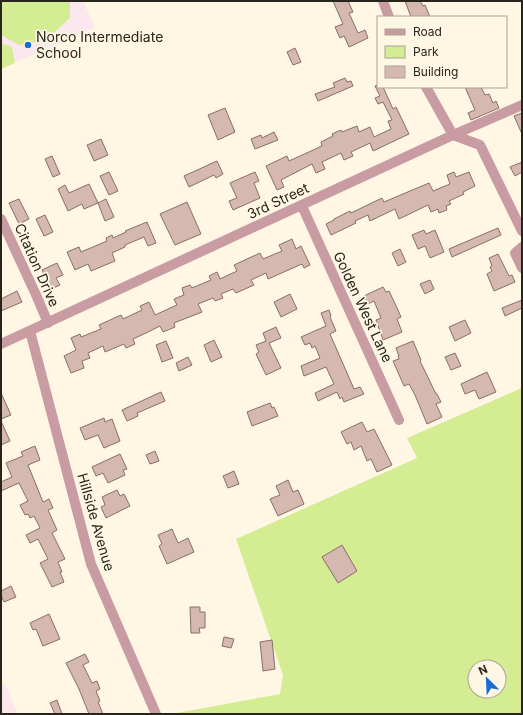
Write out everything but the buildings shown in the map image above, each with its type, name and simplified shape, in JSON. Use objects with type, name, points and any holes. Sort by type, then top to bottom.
[{"type":"street","points":[[383,1],[389,16]]},
{"type":"street","points":[[427,88],[453,135],[480,144],[522,231]]},
{"type":"street","name":"3rd Street","points":[[1,344],[453,135],[522,105]]},
{"type":"street","name":"Golden West Lane","points":[[302,206],[399,420]]},
{"type":"street","name":"Citation Drive","points":[[1,219],[48,323]]},
{"type":"street","points":[[522,247],[515,253],[522,268]]},
{"type":"street","name":"Hillside Avenue","points":[[30,331],[91,564],[156,714]]},
{"type":"shaded area","name":"Norco Intermediate School","points":[[1,1],[83,1],[95,27],[1,69]]},
{"type":"shaded area","points":[[4,682],[18,714],[1,714],[1,684]]},
{"type":"green space","points":[[1,1],[70,1],[70,18],[46,40],[19,45],[1,35]]},
{"type":"green space","points":[[1,43],[12,47],[15,63],[1,69]]},
{"type":"green space","points":[[522,388],[522,714],[171,714],[280,694],[283,675],[236,539],[417,458],[407,438]]},
{"type":"place","name":"Norco Intermediate School","points":[[28,45]]}]
